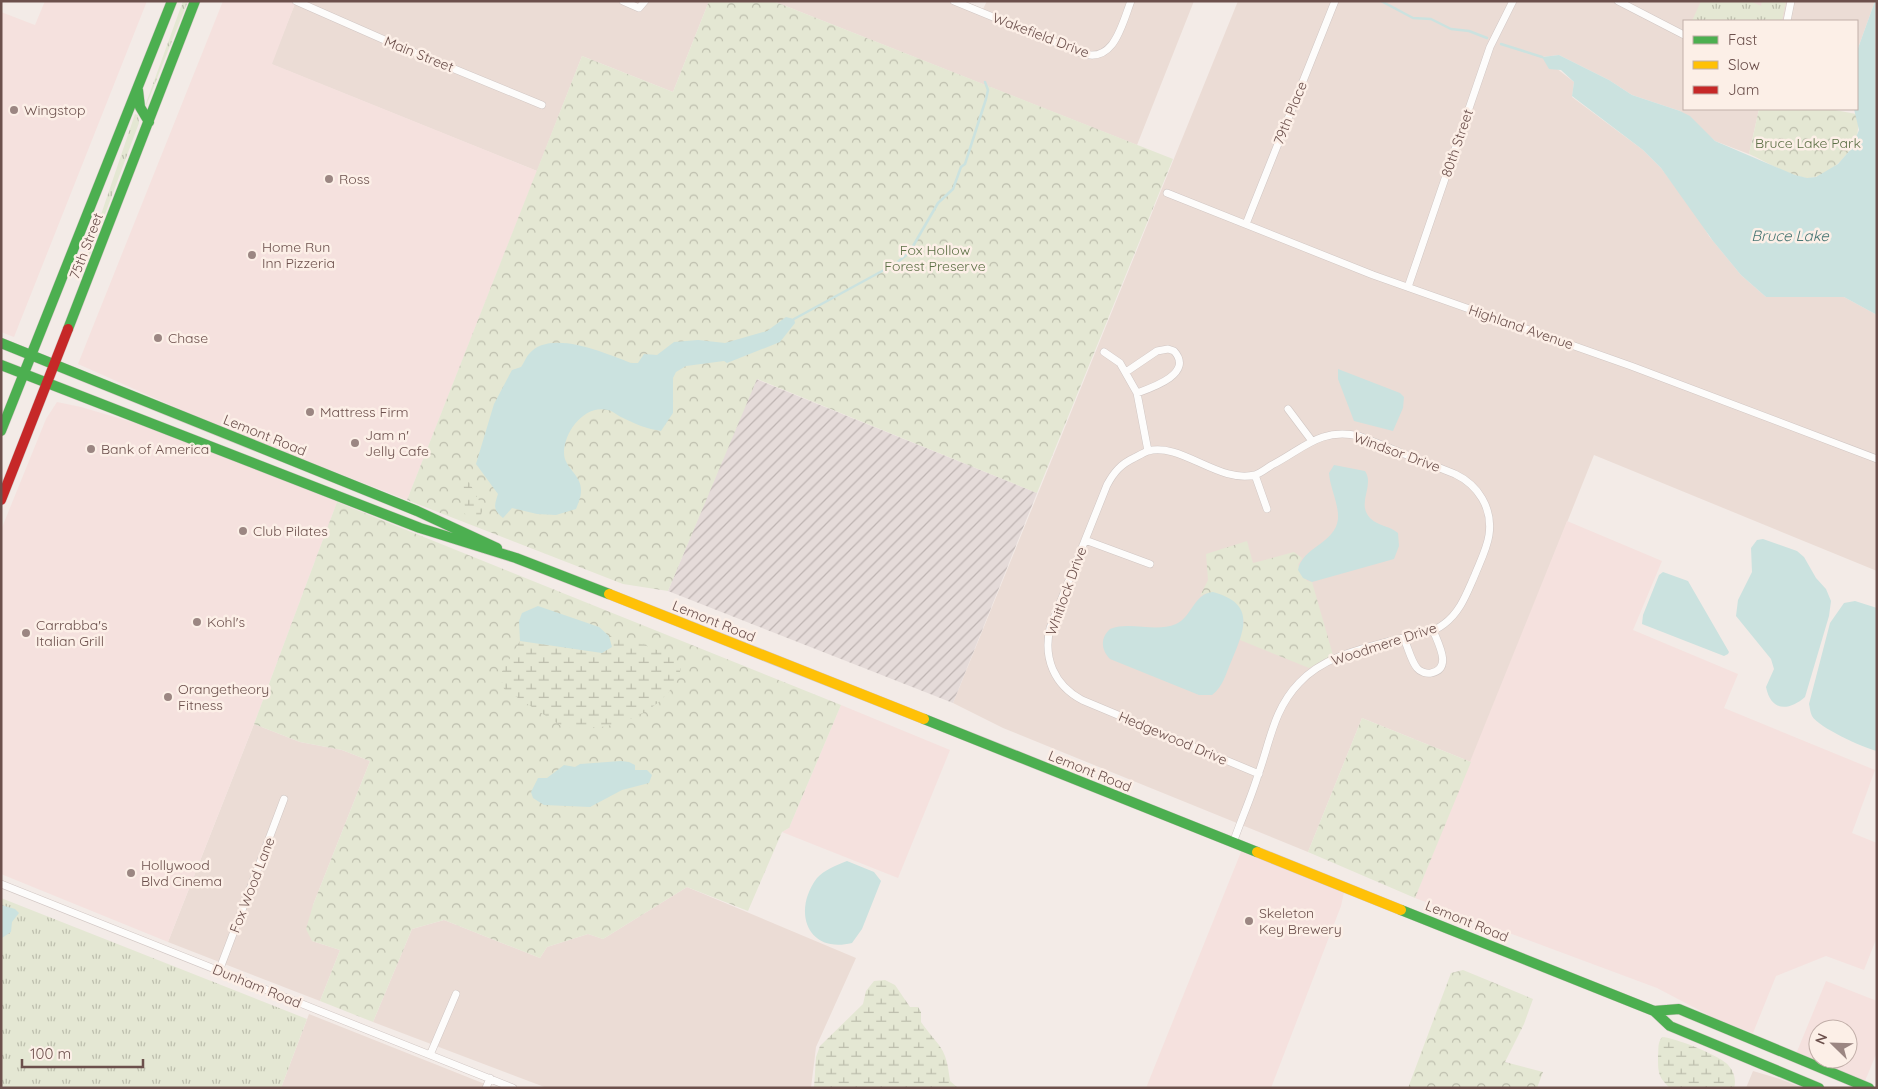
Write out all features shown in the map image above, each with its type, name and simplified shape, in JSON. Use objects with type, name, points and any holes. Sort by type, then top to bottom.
[{"type":"main road","name":"75th Street","points":[[1,431],[172,1]]},
{"type":"main road","name":"75th Street","points":[[1,500],[195,1]]},
{"type":"main road","points":[[138,87],[140,107],[149,122]]},
{"type":"main road","name":"Lemont Road","points":[[1,343],[417,511],[470,534],[516,558]]},
{"type":"main road","name":"Lemont Road","points":[[1,365],[411,524],[464,543],[516,558],[1654,1010],[1670,1026],[1819,1088]]},
{"type":"main road","name":"Lemont Road","points":[[1654,1010],[1679,1009],[1869,1088]]},
{"type":"main road","points":[[1875,1088],[1877,1084]]},
{"type":"street","name":"Main Street","points":[[296,1],[396,45],[542,105]]},
{"type":"street","points":[[623,1],[639,8],[645,1]]},
{"type":"street","name":"Wakefield Drive","points":[[954,1],[1087,55],[1101,55],[1111,47],[1131,1]]},
{"type":"street","name":"79th Place","points":[[1246,224],[1335,1]]},
{"type":"street","name":"80th Street","points":[[1408,287],[1490,47],[1513,1]]},
{"type":"street","points":[[1618,1],[1683,34]]},
{"type":"street","points":[[1787,20],[1791,1]]},
{"type":"street","name":"Highland Avenue","points":[[1167,193],[1408,287],[1631,366],[1877,459]]},
{"type":"street","points":[[1126,372],[1163,349],[1174,351],[1179,356],[1180,362],[1174,376],[1138,393]]},
{"type":"street","points":[[1104,352],[1120,363],[1138,393],[1148,451],[1173,453],[1231,474],[1255,475],[1267,509]]},
{"type":"street","points":[[1288,409],[1312,441]]},
{"type":"street","name":"Windsor Drive","points":[[1255,475],[1319,436],[1337,434],[1359,436],[1455,474],[1469,482],[1486,503],[1490,526],[1486,546],[1474,578]]},
{"type":"street","name":"Whitlock Drive","points":[[1087,702],[1074,696],[1062,684],[1049,663],[1050,628],[1107,484],[1117,470],[1125,463],[1148,451]]},
{"type":"street","points":[[1085,540],[1150,564]]},
{"type":"street","name":"Woodmere Drive","points":[[1233,843],[1259,774],[1278,711],[1299,682],[1335,658],[1404,639],[1443,625],[1457,612],[1474,578]]},
{"type":"street","points":[[1404,639],[1417,668],[1427,674],[1437,672],[1442,666],[1444,657],[1433,630]]},
{"type":"street","name":"Hedgewood Drive","points":[[1087,702],[1259,774]]},
{"type":"street","name":"Fox Wood Lane","points":[[219,971],[284,799]]},
{"type":"street","name":"Dunham Road","points":[[1,884],[513,1088]]},
{"type":"street","points":[[430,1055],[456,994]]},
{"type":"street","points":[[486,1088],[490,1078]]},
{"type":"shaded area","points":[[45,1],[147,1],[14,337],[1,332],[1,12],[35,25]]},
{"type":"shaded area","points":[[223,1],[296,1],[272,64],[537,171],[407,500],[215,425],[78,364]]},
{"type":"shaded area","points":[[296,1],[709,1],[673,92],[582,56],[537,171],[271,64]]},
{"type":"shaded area","points":[[773,1],[965,1],[983,9],[987,1],[1194,1],[1137,145]]},
{"type":"shaded area","points":[[1238,1],[1875,1],[1858,48],[1858,20],[1683,20],[1683,110],[1759,110],[1749,154],[1715,141],[1680,111],[1632,95],[1609,80],[1559,55],[1542,57],[1574,82],[1572,97],[1643,150],[1661,168],[1697,216],[1709,236],[1741,275],[1766,297],[1844,297],[1877,315],[1877,571],[1594,455],[1471,762],[1362,718],[1308,852],[1003,728],[953,703]]},
{"type":"shaded area","points":[[756,379],[1037,493],[953,703],[668,591]]},
{"type":"shaded area","points":[[57,402],[81,407],[159,430],[337,502],[254,724],[168,942],[1,874],[1,530],[46,419]]},
{"type":"shaded area","points":[[1567,521],[1662,561],[1633,630],[1738,674],[1724,708],[1875,770],[1852,833],[1877,843],[1877,937],[1864,970],[1826,956],[1776,976],[1753,1033],[1716,1019],[1657,988],[1415,898]]},
{"type":"shaded area","points":[[841,705],[950,750],[898,878],[782,832],[789,828]]},
{"type":"shaded area","points":[[254,724],[300,742],[342,750],[370,761],[313,905],[312,941],[340,950],[320,1001],[168,942]]},
{"type":"shaded area","points":[[1243,847],[1345,888],[1341,906],[1271,1088],[1146,1088]]},
{"type":"shaded area","points":[[687,887],[856,958],[816,1047],[811,1088],[547,1088],[373,1022],[412,929],[444,920],[540,958],[547,947],[588,934],[603,939]]},
{"type":"shaded area","points":[[1826,981],[1877,1001],[1877,1052],[1865,1081],[1834,1069],[1858,1069],[1858,1019],[1810,1019]]},
{"type":"shaded area","points":[[309,1014],[495,1088],[281,1088]]},
{"type":"shaded area","points":[[1808,1025],[1808,1059],[1796,1054]]},
{"type":"shaded area","points":[[1753,1071],[1780,1079],[1803,1088],[1746,1088]]},
{"type":"green space","points":[[183,1],[188,1],[145,106]]},
{"type":"green space","name":"Fox Hollow Forest Preserve","points":[[709,1],[773,1],[1173,159],[1037,493],[757,379],[668,591],[623,584],[407,500],[582,56],[673,92]]},
{"type":"green space","points":[[1701,1],[1750,1],[1761,6],[1762,1],[1786,1],[1782,20],[1692,20]]},
{"type":"green space","name":"Bruce Lake Park","points":[[1759,110],[1835,110],[1856,114],[1858,126],[1852,146],[1839,162],[1823,174],[1806,178],[1784,171],[1749,154]]},
{"type":"green space","points":[[135,114],[138,115],[139,123],[88,260],[86,259]]},
{"type":"green space","points":[[468,480],[483,508],[480,518],[469,517],[463,512],[465,508],[463,482]]},
{"type":"green space","points":[[337,502],[841,705],[789,828],[782,832],[748,911],[687,887],[603,939],[588,934],[547,947],[540,958],[444,920],[412,929],[373,1022],[320,1001],[340,950],[312,941],[306,929],[313,905],[370,761],[342,750],[300,742],[254,724]]},
{"type":"green space","points":[[1247,541],[1253,563],[1294,552],[1302,558],[1298,565],[1307,581],[1312,582],[1333,655],[1309,668],[1240,640],[1244,620],[1207,593],[1200,596],[1208,580],[1206,554]]},
{"type":"green space","points":[[618,635],[670,655],[681,669],[674,685],[663,698],[649,709],[632,718],[614,725],[595,728],[577,728],[560,725],[504,689],[500,675],[520,641],[593,652],[612,647],[609,636]]},
{"type":"green space","points":[[1362,718],[1471,762],[1415,898],[1308,852]]},
{"type":"green space","points":[[1,898],[307,1019],[281,1088],[7,1088],[1,1085]]},
{"type":"green space","points":[[1463,970],[1533,999],[1524,1024],[1505,1062],[1543,1072],[1537,1088],[1408,1088],[1451,973]]},
{"type":"green space","points":[[885,980],[895,985],[910,1007],[918,1007],[921,1012],[921,1022],[944,1054],[950,1081],[958,1088],[814,1088],[816,1057],[820,1046],[863,1004],[866,991],[874,981]]},
{"type":"green space","points":[[1662,1037],[1695,1047],[1726,1063],[1734,1074],[1734,1088],[1670,1088],[1663,1081],[1659,1070],[1658,1046]]},
{"type":"water","name":"Bruce Lake","points":[[1875,1],[1877,315],[1844,297],[1766,297],[1741,275],[1713,241],[1661,168],[1643,150],[1572,96],[1574,82],[1561,70],[1549,69],[1542,57],[1559,55],[1609,80],[1632,95],[1690,116],[1715,141],[1795,175],[1807,178],[1816,177],[1838,164],[1851,149],[1859,130],[1854,110],[1858,110],[1858,48]]},
{"type":"water","points":[[786,317],[794,319],[795,323],[780,342],[727,363],[724,361],[686,366],[676,372],[673,378],[673,413],[661,431],[636,424],[612,411],[600,409],[591,411],[577,421],[568,436],[564,453],[567,463],[581,485],[576,509],[556,515],[537,514],[512,508],[503,518],[497,513],[495,505],[498,494],[476,464],[494,404],[512,370],[521,367],[528,355],[538,347],[550,343],[579,345],[631,363],[638,363],[644,354],[657,355],[674,342],[698,340],[725,343],[767,331]]},
{"type":"water","points":[[1338,369],[1400,393],[1404,397],[1403,408],[1393,431],[1354,421],[1338,379]]},
{"type":"water","points":[[1334,465],[1365,471],[1368,477],[1365,500],[1366,512],[1373,521],[1398,533],[1399,546],[1394,559],[1312,582],[1303,578],[1298,570],[1306,556],[1325,540],[1336,527],[1338,513],[1329,473]]},
{"type":"water","points":[[1763,539],[1797,551],[1804,557],[1816,578],[1826,589],[1831,601],[1829,616],[1805,697],[1787,707],[1776,705],[1768,695],[1766,687],[1774,669],[1771,659],[1736,616],[1738,600],[1752,572],[1751,548],[1757,540]]},
{"type":"water","points":[[1663,572],[1688,581],[1729,652],[1728,654],[1724,656],[1642,624],[1643,615],[1659,575]]},
{"type":"water","points":[[1213,592],[1227,597],[1236,604],[1241,611],[1243,629],[1222,684],[1212,695],[1199,695],[1110,659],[1105,652],[1103,640],[1110,629],[1126,626],[1160,627],[1176,624],[1186,616],[1201,596]]},
{"type":"water","points":[[1855,601],[1877,608],[1877,751],[1852,742],[1823,726],[1816,721],[1810,712],[1809,704],[1830,623],[1844,603]]},
{"type":"water","points":[[538,606],[599,627],[609,636],[612,647],[602,653],[520,641],[519,621],[522,613]]},
{"type":"water","points":[[621,761],[635,765],[635,770],[647,770],[652,775],[649,783],[622,790],[590,807],[544,805],[533,798],[531,792],[538,778],[547,778],[564,765],[575,767],[580,764]]},
{"type":"water","points":[[847,861],[874,872],[881,881],[862,929],[852,943],[837,945],[824,942],[815,936],[808,927],[805,916],[806,904],[809,891],[817,878],[827,870]]},
{"type":"water","points":[[1,905],[15,909],[19,913],[12,922],[11,932],[2,938]]},
{"type":"waterway","points":[[1381,1],[1413,18],[1431,19],[1451,29],[1469,31],[1487,38]]},
{"type":"waterway","points":[[1501,44],[1542,57]]},
{"type":"waterway","points":[[794,319],[895,264],[909,253],[938,203],[953,189],[961,167],[965,164],[986,99],[988,90],[985,82]]},
{"type":"traffic: fast","points":[[1,431],[172,1]]},
{"type":"traffic: fast","points":[[68,329],[195,1]]},
{"type":"traffic: fast","points":[[138,90],[140,107],[149,122]]},
{"type":"traffic: fast","points":[[1,343],[417,511],[497,548]]},
{"type":"traffic: fast","points":[[1,365],[420,528],[516,558],[609,594]]},
{"type":"traffic: fast","points":[[924,719],[1257,852]]},
{"type":"traffic: fast","points":[[1401,910],[1654,1011],[1670,1026],[1819,1088]]},
{"type":"traffic: fast","points":[[1654,1011],[1679,1009],[1869,1088]]},
{"type":"traffic: slow","points":[[609,594],[924,719]]},
{"type":"traffic: slow","points":[[1257,852],[1401,910]]},
{"type":"traffic: jam","points":[[1,500],[68,329]]},
{"type":"place","name":"Wingstop","points":[[14,110]]},
{"type":"place","name":"Ross","points":[[329,179]]},
{"type":"place","name":"Home Run Inn Pizzeria","points":[[252,255]]},
{"type":"place","name":"Chase","points":[[158,338]]},
{"type":"place","name":"Mattress Firm","points":[[310,412]]},
{"type":"place","name":"Jam n' Jelly Cafe","points":[[355,443]]},
{"type":"place","name":"Bank of America","points":[[91,449]]},
{"type":"place","name":"Club Pilates","points":[[243,531]]},
{"type":"place","name":"Kohl's","points":[[197,622]]},
{"type":"place","name":"Carrabba's Italian Grill","points":[[26,633]]},
{"type":"place","name":"Orangetheory Fitness","points":[[168,697]]},
{"type":"place","name":"Hollywood Blvd Cinema","points":[[131,873]]},
{"type":"place","name":"Skeleton Key Brewery","points":[[1249,921]]}]
